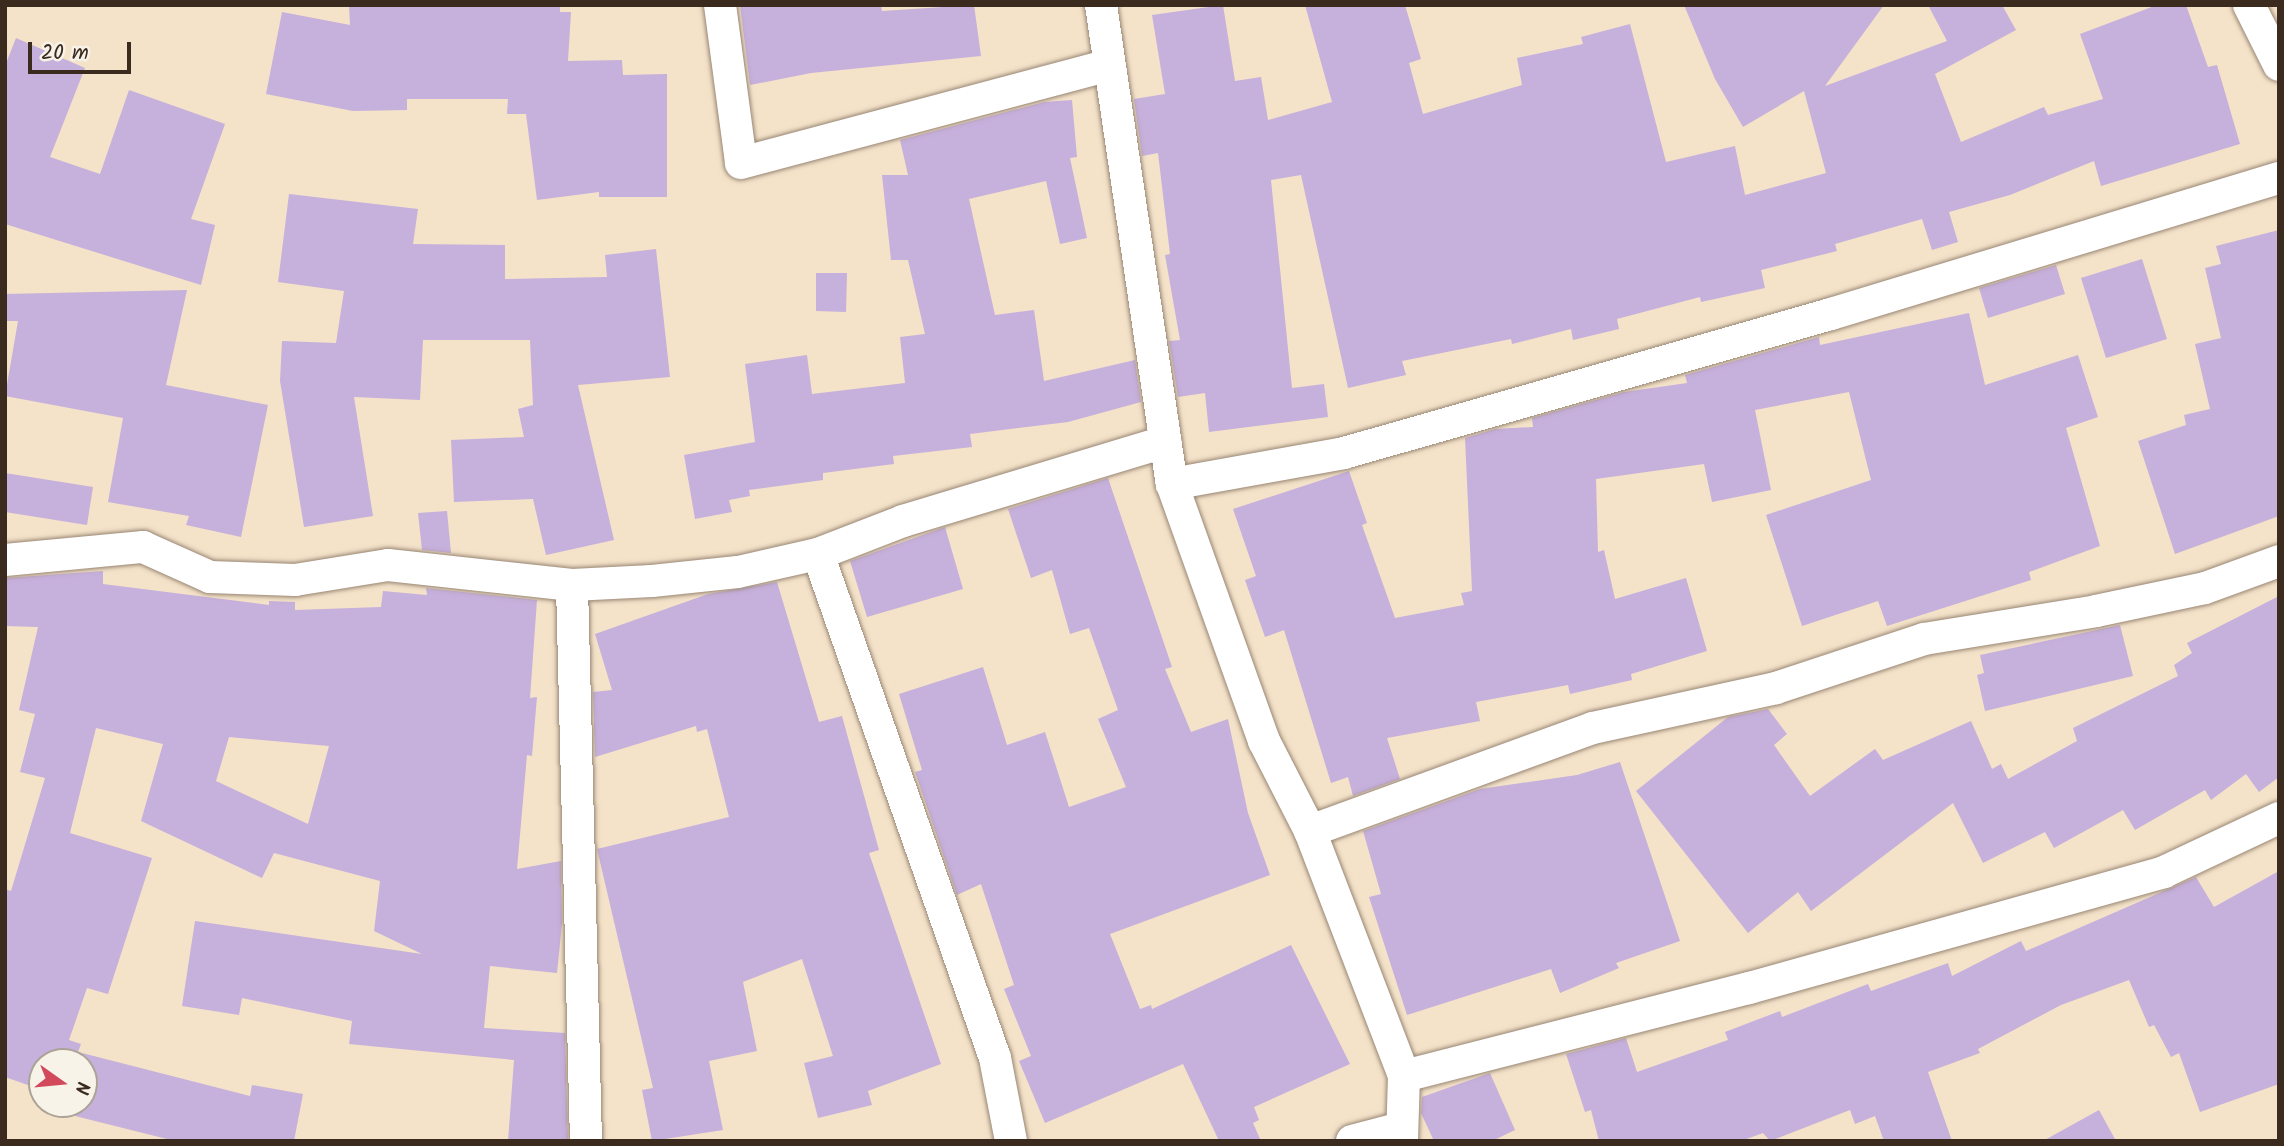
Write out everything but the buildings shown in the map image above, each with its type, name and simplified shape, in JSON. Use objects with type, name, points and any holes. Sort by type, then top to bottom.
[{"type":"street","points":[[720,5],[741,163],[1106,66]]},
{"type":"street","points":[[1101,5],[1106,66],[1172,484],[1259,729],[1310,831],[1404,1076],[1402,1134],[1352,1141]]},
{"type":"street","points":[[2249,5],[2279,65]]},
{"type":"street","points":[[1172,484],[1357,449],[1832,314],[2279,178]]},
{"type":"street","points":[[5,560],[143,547],[210,577],[295,580],[388,565],[572,585],[738,572],[818,554],[903,521],[1164,442]]},
{"type":"street","points":[[818,554],[995,1058],[1011,1141]]},
{"type":"street","points":[[1310,831],[1593,728],[1776,688],[1924,639],[2095,611],[2205,587],[2279,561]]},
{"type":"street","points":[[572,585],[586,1141]]},
{"type":"street","points":[[1404,1076],[1749,988],[2164,872],[2279,818]]}]
